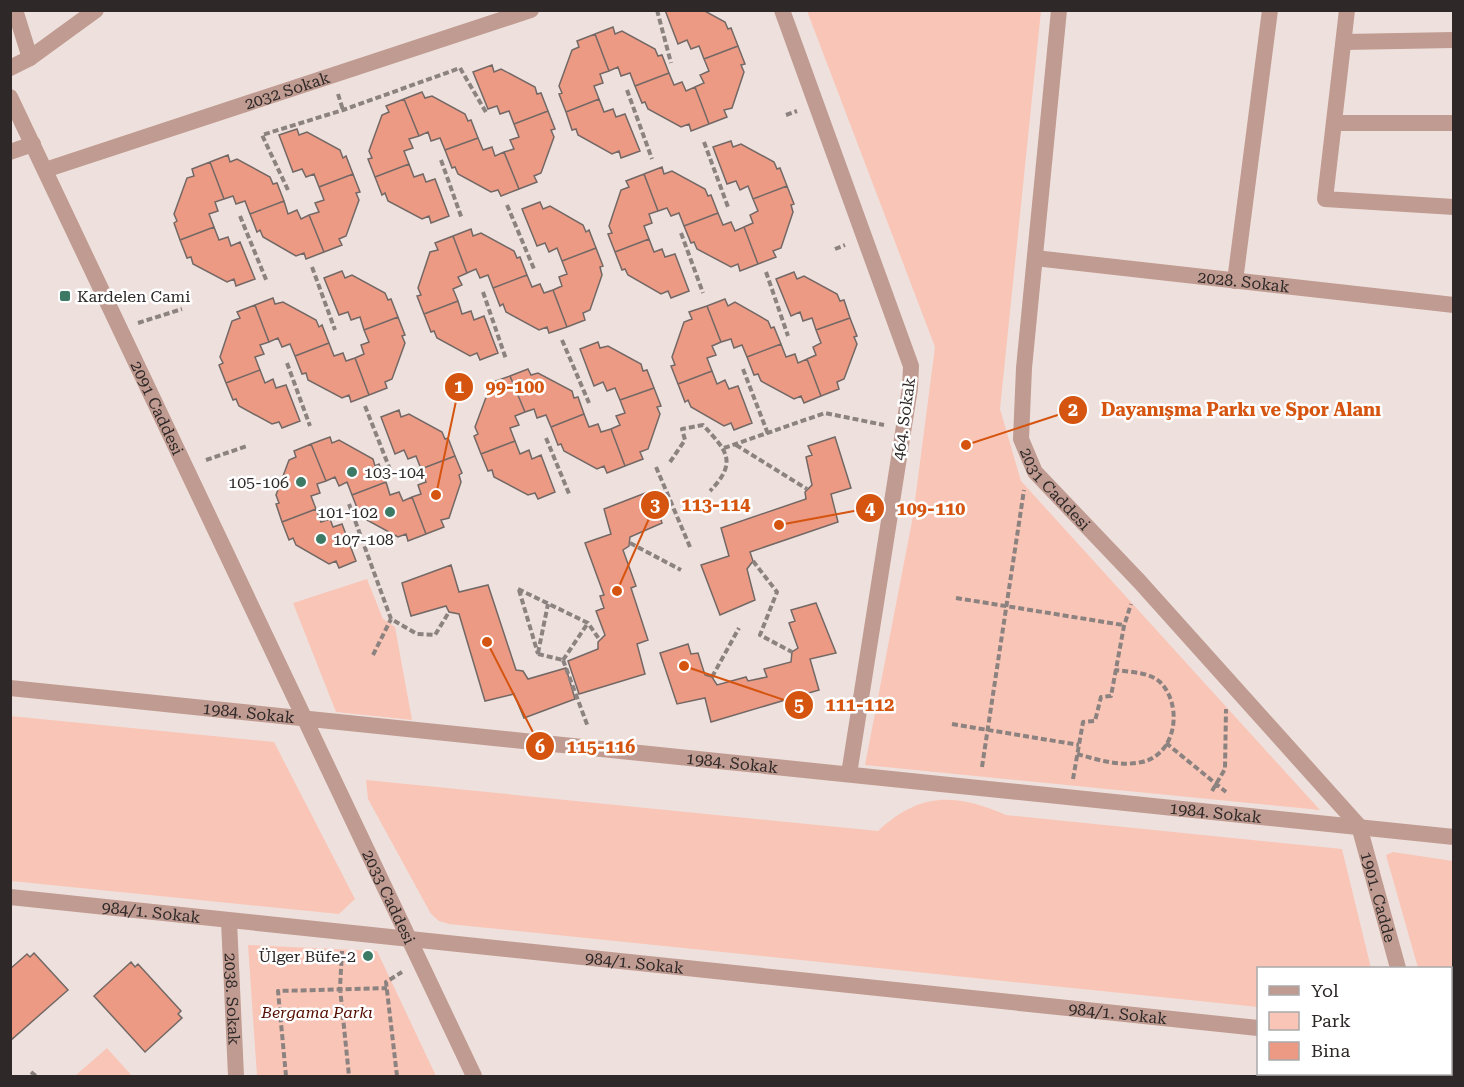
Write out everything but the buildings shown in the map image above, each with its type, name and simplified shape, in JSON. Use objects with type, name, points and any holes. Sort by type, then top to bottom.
[{"type":"street","points":[[15,10],[30,58]]},
{"type":"street","points":[[10,68],[30,58],[96,10]]},
{"type":"street","name":"2032 Sokak","points":[[45,170],[531,10]]},
{"type":"street","name":"464. Sokak","points":[[782,10],[911,366],[904,429],[849,774]]},
{"type":"street","name":"2031 Caddesi","points":[[1059,10],[1022,393],[1021,439],[1035,472],[1139,581],[1359,826]]},
{"type":"street","points":[[1235,281],[1270,10]]},
{"type":"street","points":[[1347,10],[1325,199],[1454,207]]},
{"type":"street","points":[[1344,42],[1454,40]]},
{"type":"street","name":"2091 Caddesi","points":[[10,97],[304,718]]},
{"type":"street","points":[[1334,123],[1454,123]]},
{"type":"street","points":[[10,152],[33,144]]},
{"type":"street","name":"2028. Sokak","points":[[1035,258],[1454,305]]},
{"type":"street","name":"1984. Sokak","points":[[10,688],[1454,837]]},
{"type":"street","name":"2033 Caddesi","points":[[304,718],[474,1077]]},
{"type":"street","name":"1901. Cadde","points":[[1359,826],[1397,967]]},
{"type":"street","name":"984/1. Sokak","points":[[10,897],[1257,1028]]},
{"type":"street","name":"2038. Sokak","points":[[229,921],[236,1077]]},
{"type":"path","points":[[657,10],[671,63]]},
{"type":"path","points":[[288,190],[262,135],[343,110],[460,68],[487,114]]},
{"type":"path","points":[[627,90],[652,159]]},
{"type":"path","points":[[704,142],[728,207]]},
{"type":"path","points":[[441,160],[462,219]]},
{"type":"path","points":[[507,205],[534,269]]},
{"type":"path","points":[[240,216],[267,282]]},
{"type":"path","points":[[681,233],[703,293]]},
{"type":"path","points":[[312,267],[335,330]]},
{"type":"path","points":[[766,272],[788,336]]},
{"type":"path","points":[[483,292],[506,359]]},
{"type":"path","points":[[120,329],[182,309]]},
{"type":"path","points":[[562,340],[589,403]]},
{"type":"path","points":[[287,363],[310,426]]},
{"type":"path","points":[[743,369],[768,434]]},
{"type":"path","points":[[365,406],[391,472]]},
{"type":"path","points":[[724,448],[825,413],[904,429]]},
{"type":"path","points":[[670,462],[685,440],[682,429],[703,425],[724,448],[728,460],[724,476],[710,491]]},
{"type":"path","points":[[546,438],[570,496]]},
{"type":"path","points":[[736,444],[807,489]]},
{"type":"path","points":[[185,467],[247,446]]},
{"type":"path","points":[[980,788],[1029,457]]},
{"type":"path","points":[[657,467],[690,547]]},
{"type":"path","points":[[349,504],[391,619],[417,634],[435,634],[449,612]]},
{"type":"path","points":[[630,543],[681,570]]},
{"type":"path","points":[[753,561],[777,592],[760,635],[792,652]]},
{"type":"path","points":[[1069,797],[1083,722],[1095,721],[1101,697],[1111,696],[1124,626],[1139,581]]},
{"type":"path","points":[[537,654],[518,589],[588,623],[599,639]]},
{"type":"path","points":[[956,598],[1124,626]]},
{"type":"path","points":[[537,654],[548,604]]},
{"type":"path","points":[[373,655],[391,619]]},
{"type":"path","points":[[563,660],[588,623]]},
{"type":"path","points":[[712,677],[739,628]]},
{"type":"path","points":[[537,654],[563,660]]},
{"type":"path","points":[[563,660],[591,735]]},
{"type":"path","points":[[1077,754],[1113,763],[1143,762],[1155,757],[1166,743],[1174,722],[1174,709],[1168,693],[1159,681],[1145,674],[1116,670]]},
{"type":"path","points":[[1196,810],[1216,785],[1225,769],[1226,680]]},
{"type":"path","points":[[952,724],[1080,745]]},
{"type":"path","points":[[1166,743],[1258,818]]},
{"type":"path","points":[[344,933],[340,988],[350,1077]]},
{"type":"path","points":[[397,1077],[387,982],[418,962]]},
{"type":"path","points":[[286,1077],[278,992],[387,988]]},
{"type":"path","points":[[31,1072],[36,1077]]},
{"type":"green space","points":[[807,11],[1041,11],[1000,409],[1021,481],[1320,810],[865,765],[913,516],[935,347]]},
{"type":"green space","points":[[367,579],[383,619],[395,627],[412,720],[336,712],[293,603]]},
{"type":"green space","points":[[10,716],[274,742],[355,899],[339,914],[11,881]]},
{"type":"green space","points":[[366,780],[878,831],[893,818],[909,809],[939,800],[954,800],[1006,815],[1342,849],[1371,967],[1257,967],[1257,1007],[449,924],[439,921],[431,914],[368,799]]},
{"type":"green space","points":[[1393,852],[1453,861],[1453,1029],[1452,967],[1418,967],[1386,855]]},
{"type":"green space","name":"Bergama Parkı","points":[[248,945],[377,951],[436,1076],[257,1076]]},
{"type":"green space","points":[[107,1048],[132,1076],[75,1076]]},
{"type":"place","name":"Kardelen Cami","points":[[65,296]]},
{"type":"place","name":"Dayanışma Parkı ve Spor Alanı","points":[[966,445]]},
{"type":"place","name":"103-104","points":[[352,472]]},
{"type":"place","name":"105-106","points":[[301,482]]},
{"type":"place","name":"99-100","points":[[436,495]]},
{"type":"place","name":"101-102","points":[[390,512]]},
{"type":"place","name":"109-110","points":[[779,525]]},
{"type":"place","name":"107-108","points":[[321,539]]},
{"type":"place","name":"113-114","points":[[617,591]]},
{"type":"place","name":"115-116","points":[[487,642]]},
{"type":"place","name":"111-112","points":[[684,666]]},
{"type":"place","name":"Ülger Büfe-2","points":[[368,956]]}]
